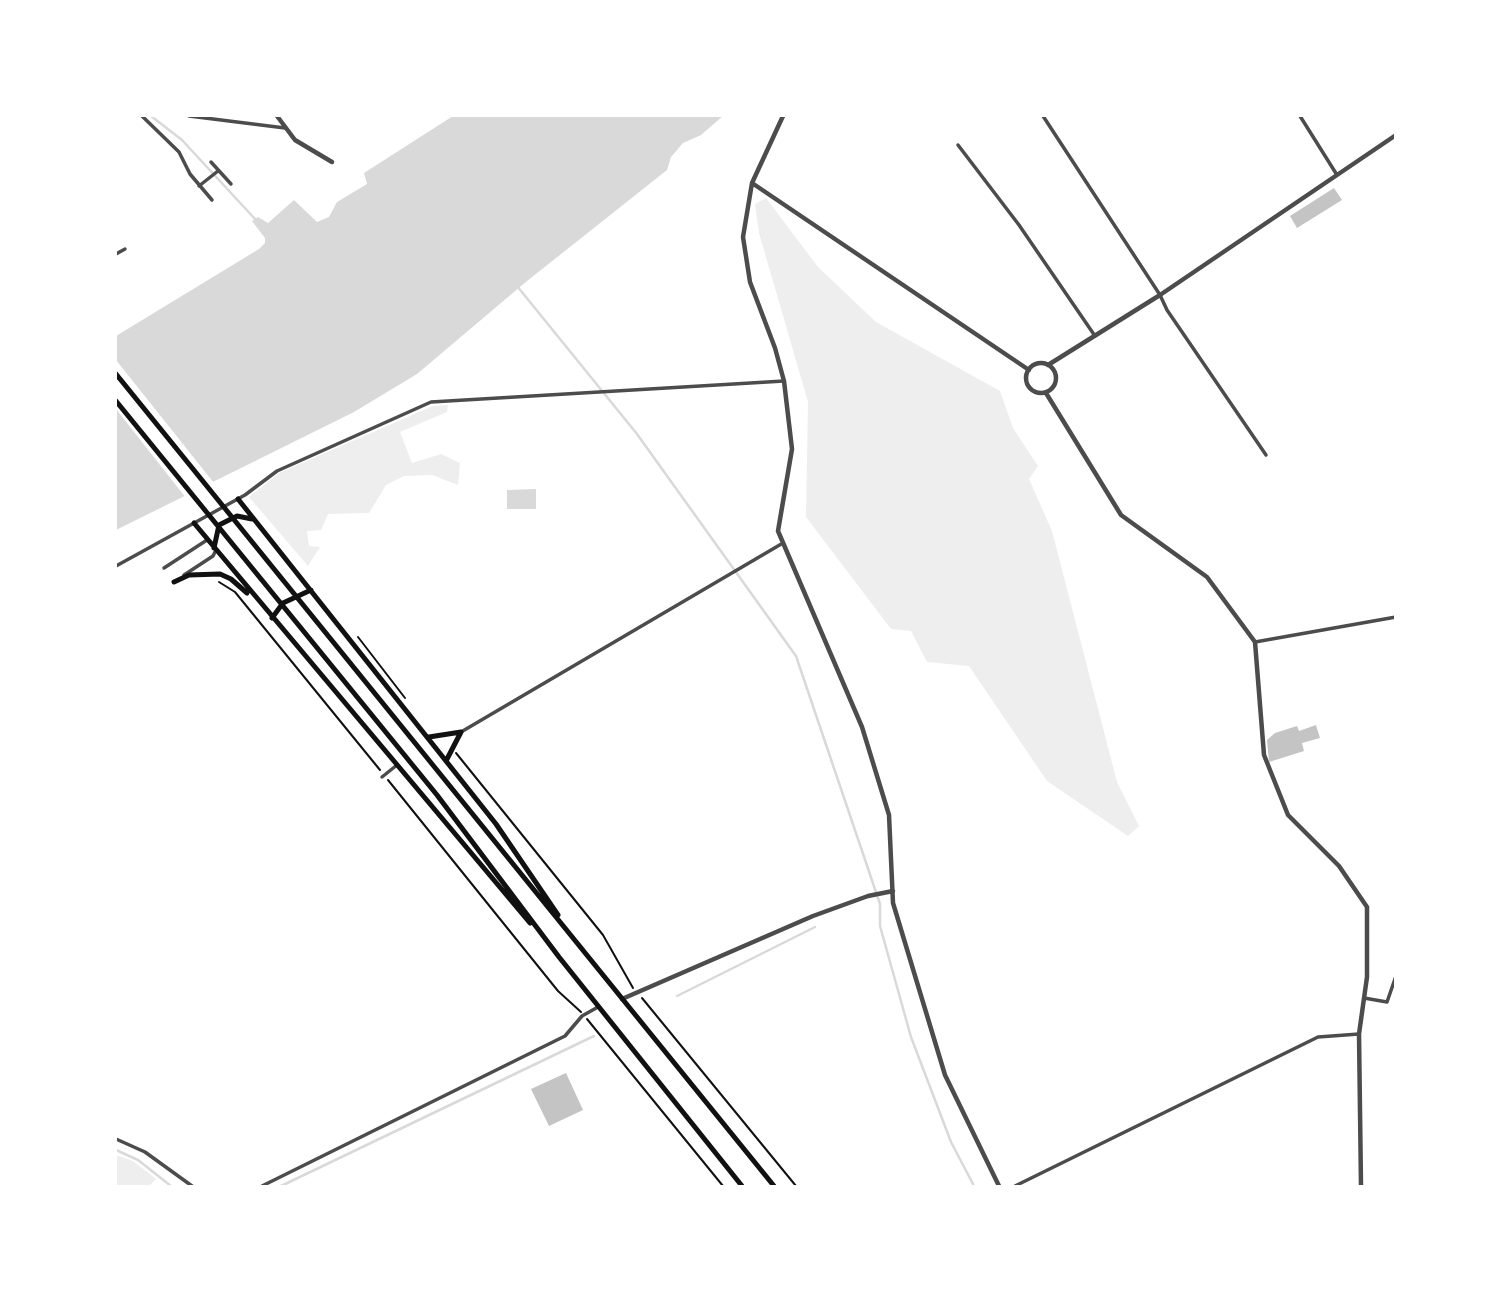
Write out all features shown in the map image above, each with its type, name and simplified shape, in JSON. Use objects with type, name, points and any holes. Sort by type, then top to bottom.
[{"type":"main road","points":[[116,374],[774,1186]]},
{"type":"main road","points":[[116,401],[465,830],[559,957],[742,1186]]},
{"type":"main road","points":[[238,499],[496,824],[582,950]]},
{"type":"main road","points":[[215,549],[219,525],[244,515],[255,520]]},
{"type":"main road","points":[[194,523],[261,606],[559,957]]},
{"type":"main road","points":[[174,582],[189,575],[220,574],[231,579],[261,606]]},
{"type":"main road","points":[[272,618],[283,603],[311,590]]},
{"type":"main road","points":[[429,737],[461,732]]},
{"type":"main road","points":[[446,761],[461,732]]},
{"type":"street","points":[[142,116],[179,152],[212,200]]},
{"type":"street","points":[[189,116],[285,128]]},
{"type":"street","points":[[277,116],[295,140],[332,162]]},
{"type":"street","points":[[783,116],[752,183],[744,224],[746,267],[784,381],[792,449],[778,531],[862,727],[888,815],[893,904],[946,1075],[999,1186]]},
{"type":"street","points":[[1043,116],[1160,295],[1167,310],[1266,455]]},
{"type":"street","points":[[1300,116],[1337,175]]},
{"type":"street","points":[[1048,365],[1160,295],[1395,135]]},
{"type":"street","points":[[958,145],[1019,225],[1096,336]]},
{"type":"street","points":[[211,162],[231,184]]},
{"type":"street","points":[[200,186],[218,170]]},
{"type":"street","points":[[752,183],[1029,370]]},
{"type":"street","points":[[116,254],[125,249]]},
{"type":"street","points":[[1029,370],[1039,364],[1048,365],[1054,370],[1056,381],[1046,393]]},
{"type":"street","points":[[1029,370],[1028,386],[1036,393],[1046,393]]},
{"type":"street","points":[[116,565],[238,499],[277,471],[431,402],[784,381]]},
{"type":"street","points":[[1046,393],[1121,515],[1207,576],[1255,642],[1264,755],[1287,815],[1339,866],[1367,907],[1367,976],[1359,1034],[1362,1186]]},
{"type":"street","points":[[164,568],[206,540]]},
{"type":"street","points":[[461,732],[783,543]]},
{"type":"street","points":[[174,582],[213,556],[215,549]]},
{"type":"street","points":[[1255,642],[1395,617]]},
{"type":"street","points":[[382,777],[397,765]]},
{"type":"street","points":[[622,999],[813,916],[868,896],[892,891]]},
{"type":"street","points":[[1363,998],[1387,1002],[1395,976]]},
{"type":"street","points":[[262,1186],[565,1036],[582,1016],[598,1007]]},
{"type":"street","points":[[1014,1186],[1318,1037],[1359,1034]]},
{"type":"street","points":[[116,1139],[145,1152],[192,1186]]},
{"type":"path","points":[[219,582],[235,592],[377,766]]},
{"type":"path","points":[[356,639],[360,636],[405,698]]},
{"type":"path","points":[[453,751],[460,756],[603,935],[634,989]]},
{"type":"path","points":[[393,786],[558,991],[573,1003]]},
{"type":"path","points":[[639,996],[796,1186]]},
{"type":"path","points":[[590,1023],[723,1186]]},
{"type":"shaded area","points":[[453,116],[723,116],[701,135],[683,143],[671,157],[667,170],[527,281],[417,374],[354,412],[116,530],[116,336],[259,249],[265,243],[265,238],[252,221],[258,217],[268,223],[294,200],[317,222],[329,217],[337,202],[367,184],[364,173]]},
{"type":"shaded area","points":[[766,198],[818,267],[876,322],[1000,391],[1013,428],[1038,466],[1029,479],[1052,531],[1117,782],[1139,826],[1128,836],[1047,781],[969,666],[927,662],[911,631],[891,629],[806,517],[808,402],[759,233],[755,204]]},
{"type":"shaded area","points":[[448,405],[447,412],[400,432],[412,463],[441,454],[460,463],[458,485],[432,475],[404,476],[386,485],[369,513],[328,514],[321,530],[307,531],[309,546],[320,547],[308,566],[249,497],[279,473],[433,406]]},
{"type":"shaded area","points":[[536,489],[536,509],[507,509],[507,490]]},
{"type":"shaded area","points":[[116,1155],[133,1161],[156,1179],[149,1186],[116,1186]]},
{"type":"pier","points":[[116,360],[214,483],[186,498],[116,409]]},
{"type":"building","points":[[1334,188],[1342,200],[1297,228],[1290,216]]},
{"type":"building","points":[[1316,725],[1320,738],[1302,743],[1304,751],[1269,762],[1267,740],[1275,733],[1297,726],[1299,731]]},
{"type":"building","points":[[566,1073],[583,1110],[549,1126],[531,1089]]},
{"type":"waterway","points":[[151,116],[182,140],[255,219]]},
{"type":"waterway","points":[[517,286],[637,434],[796,656],[880,904],[880,926],[911,1037],[951,1142],[974,1186]]},
{"type":"waterway","points":[[677,996],[815,927]]},
{"type":"waterway","points":[[281,1186],[594,1036]]},
{"type":"waterway","points":[[116,1150],[138,1160],[171,1186]]}]
